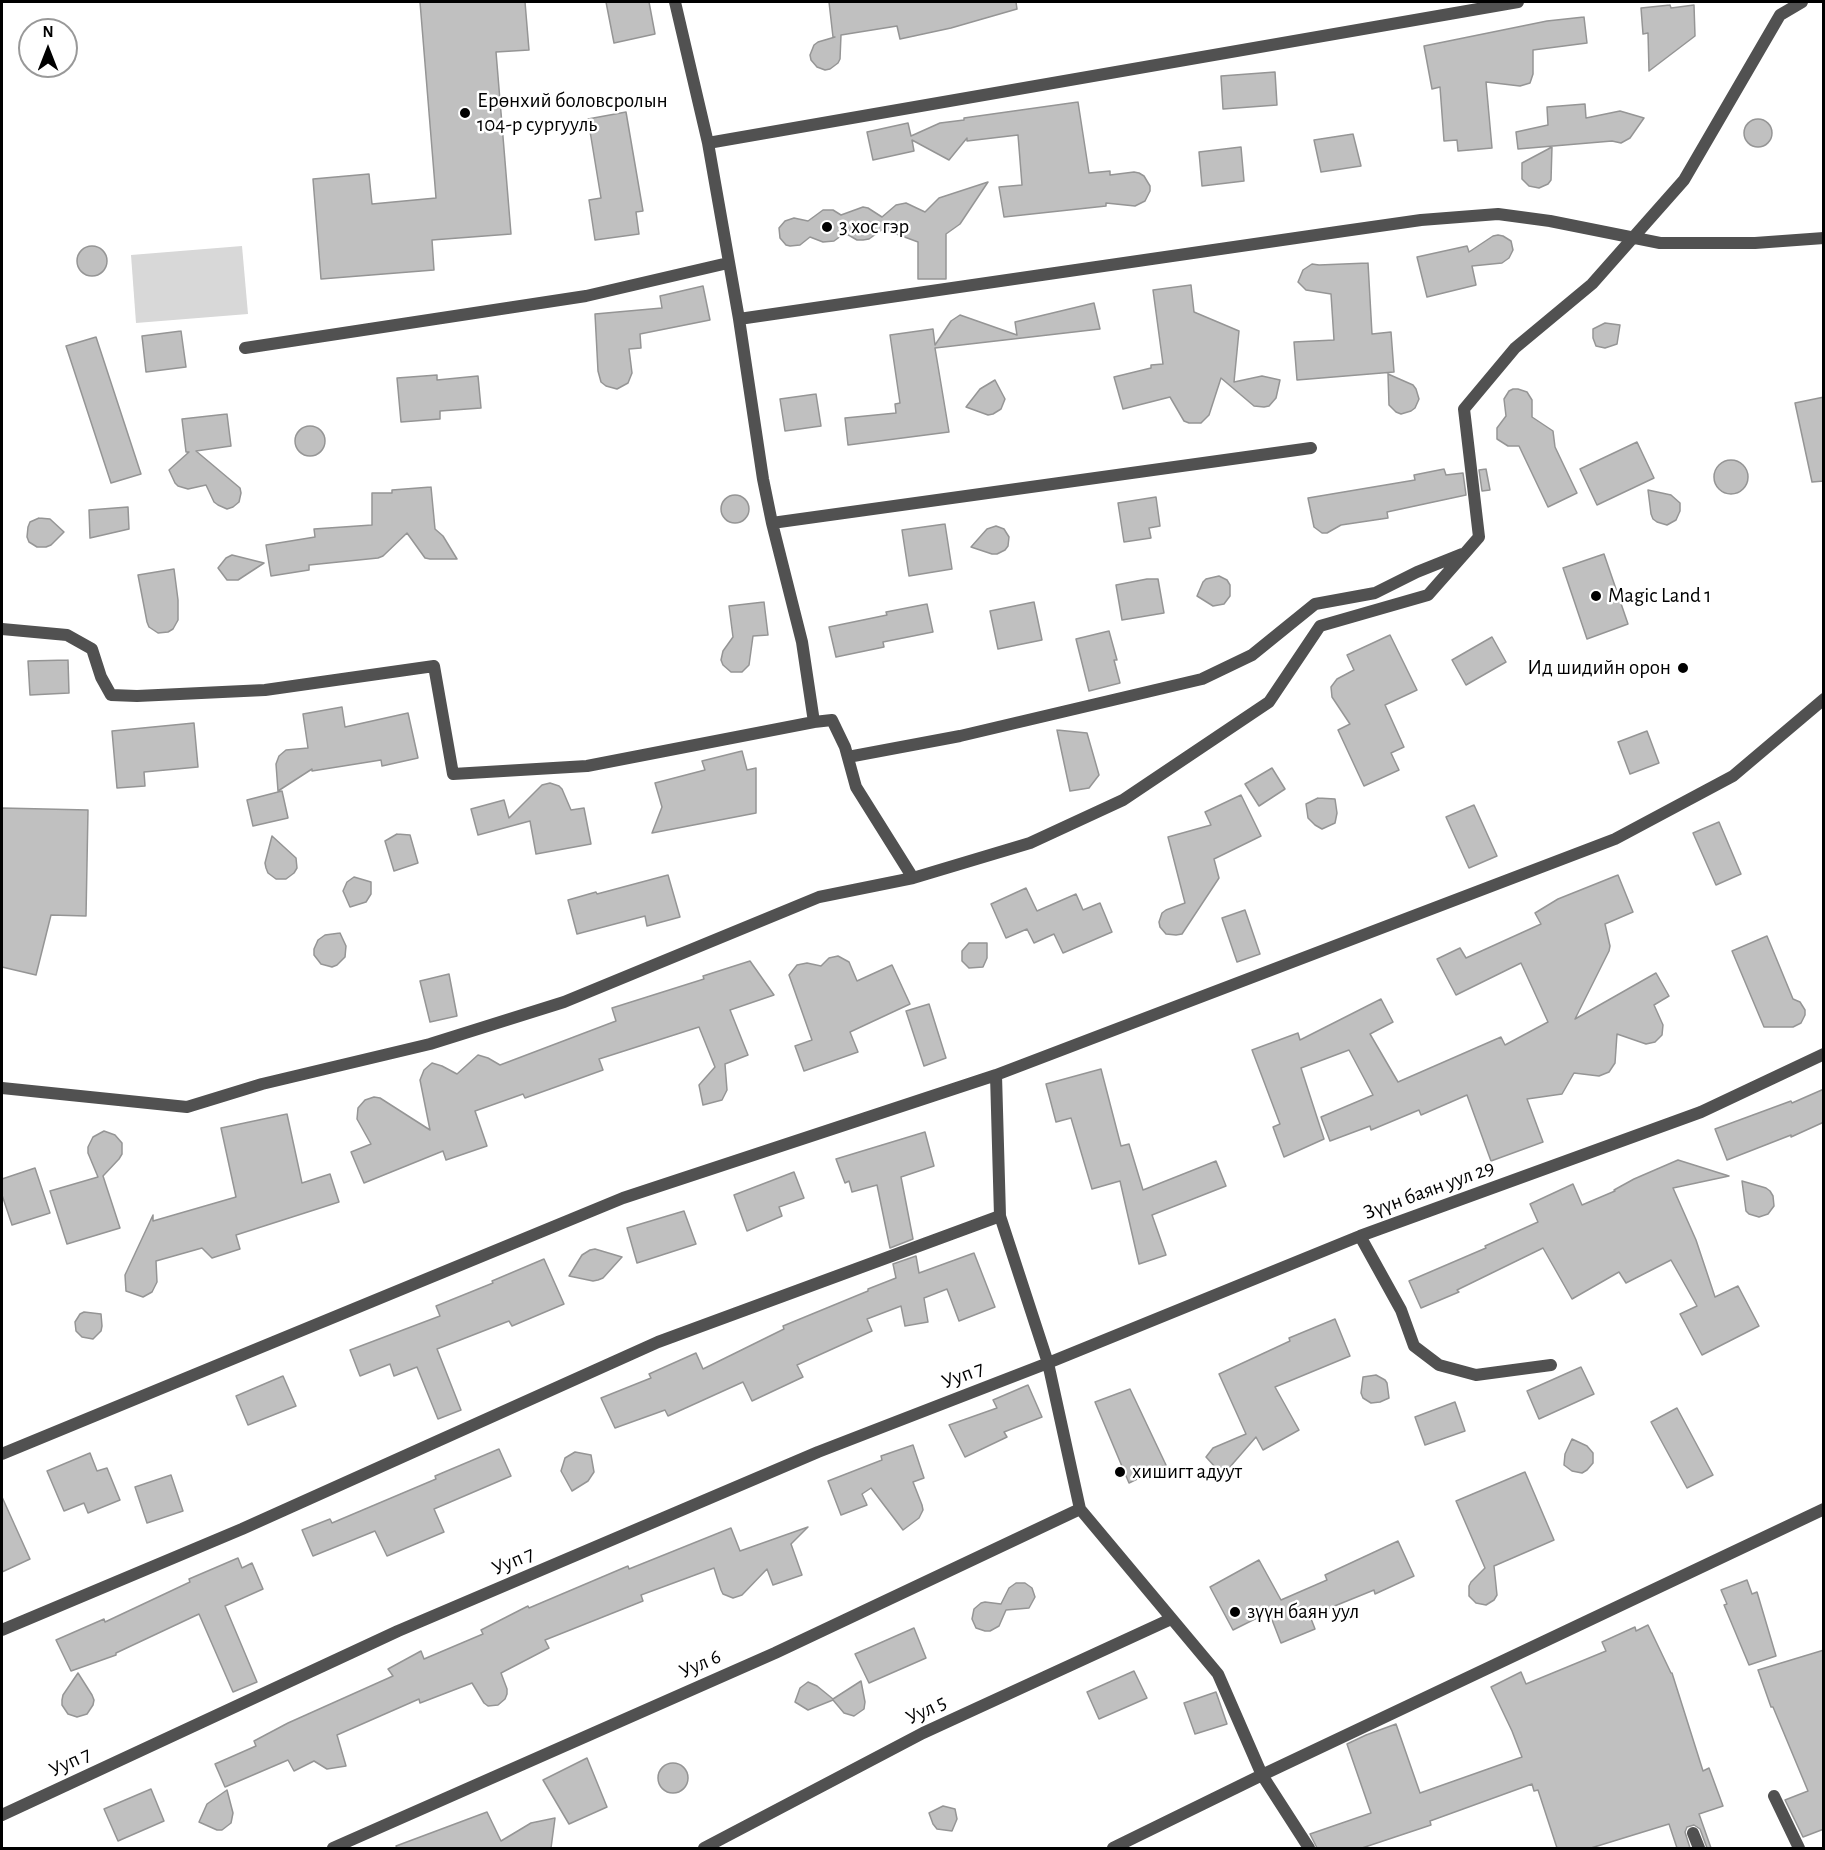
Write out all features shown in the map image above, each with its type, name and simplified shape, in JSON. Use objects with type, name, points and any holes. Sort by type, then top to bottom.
[{"type":"street","points":[[675,2],[708,143],[739,319],[763,479],[802,642],[814,722]]},
{"type":"street","points":[[708,143],[1518,2]]},
{"type":"street","points":[[2,1088],[187,1107],[262,1084],[430,1044],[552,1005],[819,897],[913,878],[1030,843],[1123,800],[1269,702],[1320,626],[1428,595],[1479,537],[1464,409],[1515,348],[1592,284],[1684,180],[1780,15],[1802,2]]},
{"type":"street","points":[[739,319],[1421,220],[1498,214],[1550,221],[1656,242],[1755,243],[1824,238]]},
{"type":"street","points":[[245,348],[586,296],[728,263]]},
{"type":"street","points":[[772,523],[1311,448]]},
{"type":"street","points":[[848,757],[960,736],[1202,679],[1252,655],[1315,604],[1375,593],[1466,552]]},
{"type":"street","points":[[2,629],[68,635],[92,649],[101,677],[111,695],[137,696],[265,690],[434,666],[453,774],[587,766],[831,720],[845,747],[856,787],[913,878]]},
{"type":"street","points":[[2,1454],[623,1198],[996,1075],[1615,839],[1733,776],[1824,699]]},
{"type":"street","name":"Зүүн баян уул 29","points":[[1048,1363],[1360,1236],[1701,1112],[1824,1054]]},
{"type":"street","points":[[996,1075],[1000,1216],[1048,1363],[1080,1509],[1218,1674],[1262,1775],[1309,1848]]},
{"type":"street","points":[[2,1630],[242,1529],[658,1342],[1000,1216]]},
{"type":"street","points":[[1360,1236],[1401,1311],[1414,1346],[1439,1365],[1476,1375],[1551,1365]]},
{"type":"street","name":"Ууп 7","points":[[2,1815],[398,1631],[818,1452],[1048,1363]]},
{"type":"street","name":"Уул 6","points":[[333,1848],[775,1653],[1080,1509]]},
{"type":"street","points":[[1113,1848],[1824,1509]]},
{"type":"street","name":"Уул 5","points":[[704,1848],[922,1733],[1171,1619]]},
{"type":"street","points":[[1774,1796],[1799,1848]]},
{"type":"street","points":[[1693,1833],[1699,1848]]},
{"type":"shaded area","points":[[242,246],[248,314],[136,323],[131,255]]},
{"type":"building","name":"Ерөнхий боловсролын 104-р сургууль","points":[[420,2],[525,2],[529,50],[496,52],[511,234],[432,240],[434,270],[321,279],[313,179],[369,174],[372,204],[436,198]]},
{"type":"building","points":[[606,2],[649,2],[655,34],[614,43]]},
{"type":"building","points":[[829,2],[1016,2],[1017,9],[951,28],[900,39],[897,26],[841,35],[840,59],[830,69],[825,70],[817,67],[810,55],[814,45],[818,42],[835,37],[833,37]]},
{"type":"building","points":[[1670,5],[1671,8],[1694,5],[1695,36],[1649,71],[1648,33],[1643,34],[1641,8]]},
{"type":"building","points":[[1584,17],[1587,43],[1533,50],[1533,74],[1530,83],[1520,86],[1486,82],[1492,148],[1458,151],[1457,140],[1444,141],[1440,87],[1432,89],[1424,46],[1547,21]]},
{"type":"building","points":[[1275,72],[1277,105],[1223,109],[1221,76]]},
{"type":"building","points":[[1078,102],[1089,173],[1110,171],[1110,175],[1139,173],[1144,176],[1150,186],[1145,201],[1135,206],[1106,203],[1106,206],[1004,217],[999,187],[1022,185],[1018,135],[967,141],[967,138],[949,160],[912,140],[914,151],[873,160],[867,132],[908,123],[911,136],[940,123],[964,120],[964,118]]},
{"type":"building","points":[[1585,104],[1586,118],[1620,111],[1644,118],[1630,138],[1621,143],[1612,141],[1518,149],[1516,132],[1548,125],[1547,107]]},
{"type":"building","points":[[626,112],[643,211],[636,212],[639,234],[595,240],[589,200],[601,198],[588,119]]},
{"type":"building","points":[[1758,119],[1768,123],[1772,133],[1768,143],[1758,147],[1748,143],[1744,133],[1748,123]]},
{"type":"building","points":[[1353,134],[1361,166],[1321,172],[1314,140]]},
{"type":"building","points":[[1241,147],[1244,181],[1202,186],[1199,152]]},
{"type":"building","points":[[1552,147],[1551,180],[1539,188],[1529,186],[1522,179],[1522,163]]},
{"type":"building","points":[[988,182],[960,224],[946,234],[946,279],[918,279],[918,242],[883,229],[869,239],[863,240],[857,240],[845,233],[834,241],[823,242],[810,237],[800,245],[790,246],[780,238],[779,228],[785,221],[794,218],[808,221],[823,210],[833,210],[841,215],[863,207],[882,217],[896,205],[906,203],[925,212],[939,198]]},
{"type":"building","points":[[1498,235],[1511,241],[1513,250],[1509,258],[1502,263],[1472,266],[1476,285],[1427,297],[1417,257],[1467,246],[1469,252]]},
{"type":"building","points":[[92,246],[103,250],[107,261],[103,272],[92,276],[81,272],[77,261],[81,250]]},
{"type":"building","points":[[1368,263],[1372,334],[1391,332],[1394,372],[1297,380],[1294,342],[1334,340],[1331,294],[1306,290],[1298,282],[1303,270],[1312,264]]},
{"type":"building","points":[[1191,285],[1194,312],[1239,331],[1234,382],[1262,376],[1280,380],[1276,398],[1269,406],[1254,406],[1221,378],[1209,415],[1201,423],[1184,421],[1170,397],[1123,409],[1114,377],[1151,368],[1151,365],[1163,364],[1153,290]]},
{"type":"building","points":[[703,286],[710,320],[640,334],[641,348],[629,349],[632,373],[628,383],[617,389],[601,382],[598,371],[595,314],[662,308],[660,296]]},
{"type":"building","points":[[1094,303],[1100,329],[935,348],[949,432],[848,445],[845,418],[896,413],[895,404],[900,403],[890,335],[933,329],[935,345],[951,321],[960,315],[1017,335],[1015,322]]},
{"type":"building","points":[[1605,323],[1620,325],[1617,344],[1605,348],[1596,346],[1593,329]]},
{"type":"building","points":[[181,331],[186,367],[146,372],[142,336]]},
{"type":"building","points":[[96,337],[141,474],[111,483],[66,346]]},
{"type":"building","points":[[1388,374],[1413,385],[1416,389],[1419,399],[1411,411],[1401,414],[1389,405]]},
{"type":"building","points":[[437,375],[437,380],[478,376],[481,408],[440,411],[440,419],[401,422],[397,378]]},
{"type":"building","points":[[995,380],[1005,399],[1001,409],[988,415],[966,407],[980,389]]},
{"type":"building","points":[[1513,389],[1527,392],[1532,400],[1532,417],[1553,431],[1555,447],[1577,493],[1548,507],[1519,446],[1508,446],[1497,439],[1497,428],[1506,416],[1504,399]]},
{"type":"building","points":[[816,394],[821,426],[785,431],[780,399]]},
{"type":"building","points":[[1824,397],[1824,481],[1812,482],[1795,403]]},
{"type":"building","points":[[227,414],[231,446],[196,451],[240,488],[239,502],[227,509],[214,502],[206,485],[188,489],[178,486],[169,470],[189,452],[186,452],[182,419]]},
{"type":"building","points":[[310,426],[321,430],[325,441],[321,452],[310,456],[299,452],[295,441],[299,430]]},
{"type":"building","points":[[1637,442],[1654,478],[1597,505],[1580,469]]},
{"type":"building","points":[[1731,460],[1743,465],[1748,477],[1743,489],[1731,494],[1719,489],[1714,477],[1719,465]]},
{"type":"building","points":[[1444,469],[1446,475],[1463,473],[1466,495],[1387,512],[1388,518],[1341,525],[1327,533],[1322,533],[1314,527],[1308,498],[1415,480],[1414,475]]},
{"type":"building","points":[[1486,469],[1490,490],[1482,491],[1479,470]]},
{"type":"building","points":[[431,487],[435,529],[443,536],[457,559],[425,558],[407,533],[378,558],[309,565],[309,570],[271,576],[266,545],[315,537],[314,529],[372,525],[372,493],[392,493],[392,490]]},
{"type":"building","points":[[1648,490],[1671,495],[1680,503],[1680,511],[1676,520],[1667,525],[1653,519]]},
{"type":"building","points":[[735,495],[745,499],[749,509],[745,519],[735,523],[725,519],[721,509],[725,499]]},
{"type":"building","points":[[1156,497],[1160,526],[1149,528],[1151,538],[1124,542],[1118,503]]},
{"type":"building","points":[[128,507],[129,529],[90,538],[89,510]]},
{"type":"building","points":[[39,518],[50,519],[64,532],[46,547],[37,547],[29,542],[27,537],[30,522]]},
{"type":"building","points":[[945,524],[952,569],[909,576],[902,530]]},
{"type":"building","points":[[996,526],[1004,529],[1009,537],[1005,550],[992,554],[971,547],[987,529]]},
{"type":"building","name":"Magic Land 1","points":[[1604,554],[1628,624],[1587,639],[1563,568]]},
{"type":"building","points":[[232,555],[264,563],[238,580],[227,580],[218,568],[226,558]]},
{"type":"building","points":[[174,569],[178,620],[173,629],[158,633],[149,627],[147,622],[138,575]]},
{"type":"building","points":[[1219,576],[1227,580],[1230,585],[1230,596],[1224,604],[1213,606],[1197,596],[1206,579]]},
{"type":"building","points":[[1158,579],[1164,613],[1122,620],[1116,585]]},
{"type":"building","points":[[764,602],[768,635],[753,636],[749,665],[742,672],[731,672],[721,660],[723,651],[733,637],[729,606]]},
{"type":"building","points":[[1034,602],[1042,640],[998,649],[990,611]]},
{"type":"building","points":[[927,604],[933,632],[883,642],[884,647],[836,657],[829,627]]},
{"type":"building","points":[[1109,631],[1117,660],[1114,660],[1120,683],[1089,691],[1076,639]]},
{"type":"building","points":[[1390,635],[1417,690],[1385,705],[1404,747],[1391,753],[1399,770],[1364,786],[1338,730],[1350,724],[1332,697],[1331,687],[1337,679],[1354,670],[1347,655]]},
{"type":"building","points":[[1492,637],[1506,662],[1466,685],[1452,660]]},
{"type":"building","points":[[68,660],[69,693],[30,695],[28,661]]},
{"type":"building","points":[[342,707],[345,727],[408,713],[418,758],[382,766],[381,760],[312,771],[312,769],[278,791],[276,764],[279,756],[286,750],[308,748],[303,714]]},
{"type":"building","points":[[194,723],[198,767],[144,772],[145,786],[117,788],[112,731]]},
{"type":"building","points":[[1057,730],[1087,733],[1099,775],[1089,788],[1070,791]]},
{"type":"building","points":[[1647,731],[1659,763],[1630,774],[1618,742]]},
{"type":"building","points":[[742,751],[747,770],[756,768],[756,813],[652,833],[662,807],[655,783],[705,770],[702,761]]},
{"type":"building","points":[[1272,768],[1285,789],[1259,806],[1245,784]]},
{"type":"building","points":[[550,783],[562,789],[571,810],[584,808],[591,844],[536,854],[530,821],[478,835],[471,809],[504,800],[509,818],[542,785]]},
{"type":"building","points":[[282,791],[288,818],[253,826],[247,800]]},
{"type":"building","points":[[1241,795],[1261,836],[1214,859],[1219,878],[1182,934],[1166,934],[1159,922],[1162,913],[1185,903],[1168,837],[1211,825],[1205,812]]},
{"type":"building","points":[[1318,798],[1335,799],[1337,813],[1335,823],[1322,829],[1308,818],[1306,804]]},
{"type":"building","points":[[1474,805],[1497,856],[1469,868],[1446,817]]},
{"type":"building","points":[[2,808],[88,810],[86,916],[51,915],[36,975],[2,967]]},
{"type":"building","points":[[1719,822],[1741,874],[1716,885],[1693,833]]},
{"type":"building","points":[[397,834],[410,835],[418,863],[394,871],[385,841]]},
{"type":"building","points":[[272,836],[296,858],[297,868],[286,879],[276,879],[268,873],[266,868],[265,863]]},
{"type":"building","points":[[668,875],[680,917],[647,926],[645,916],[577,934],[568,900]]},
{"type":"building","points":[[1618,875],[1633,912],[1605,924],[1609,951],[1575,1019],[1656,973],[1669,996],[1654,1005],[1663,1025],[1662,1035],[1655,1042],[1646,1044],[1617,1034],[1615,1063],[1609,1072],[1599,1076],[1574,1073],[1562,1094],[1527,1099],[1543,1142],[1491,1161],[1467,1095],[1421,1115],[1419,1110],[1371,1130],[1370,1126],[1330,1141],[1321,1117],[1373,1095],[1349,1050],[1301,1068],[1324,1139],[1284,1157],[1273,1127],[1280,1124],[1252,1050],[1298,1033],[1300,1040],[1381,999],[1393,1022],[1370,1034],[1398,1082],[1501,1037],[1505,1045],[1548,1022],[1521,963],[1456,995],[1437,959],[1460,948],[1466,958],[1541,924],[1535,913],[1558,899]]},
{"type":"building","points":[[354,877],[371,882],[371,894],[366,902],[350,907],[343,891],[347,882]]},
{"type":"building","points":[[1026,888],[1037,911],[1076,894],[1083,910],[1100,903],[1112,932],[1063,953],[1054,934],[1034,943],[1027,929],[1006,938],[991,904]]},
{"type":"building","points":[[1245,910],[1260,954],[1237,962],[1222,918]]},
{"type":"building","points":[[340,933],[346,946],[345,957],[332,967],[321,964],[314,955],[318,940],[325,935]]},
{"type":"building","points":[[1767,936],[1793,999],[1800,1002],[1805,1010],[1801,1023],[1793,1027],[1764,1027],[1732,951]]},
{"type":"building","points":[[969,943],[987,943],[987,958],[983,967],[969,968],[962,961],[962,951]]},
{"type":"building","points":[[838,956],[849,962],[857,981],[892,965],[910,1004],[850,1032],[858,1052],[804,1071],[795,1046],[812,1040],[789,975],[797,965],[807,963],[821,966],[829,958]]},
{"type":"building","points":[[750,961],[774,995],[730,1010],[748,1055],[725,1064],[727,1090],[722,1100],[703,1105],[699,1085],[715,1067],[699,1027],[599,1059],[603,1070],[525,1098],[523,1094],[475,1111],[487,1146],[446,1160],[443,1151],[364,1183],[351,1152],[371,1144],[357,1119],[358,1108],[365,1100],[380,1098],[430,1130],[420,1080],[424,1070],[432,1063],[457,1074],[478,1055],[500,1065],[616,1021],[612,1008],[704,979],[703,976]]},
{"type":"building","points":[[449,974],[457,1016],[430,1022],[420,981]]},
{"type":"building","points":[[929,1004],[946,1058],[924,1066],[906,1011]]},
{"type":"building","points":[[1101,1069],[1121,1146],[1129,1144],[1143,1190],[1216,1161],[1226,1186],[1152,1215],[1166,1255],[1139,1264],[1120,1181],[1092,1189],[1071,1118],[1056,1122],[1046,1084]]},
{"type":"building","points":[[1824,1089],[1824,1122],[1791,1137],[1791,1135],[1727,1160],[1715,1129],[1791,1101],[1792,1103]]},
{"type":"building","points":[[287,1114],[302,1183],[330,1174],[339,1202],[236,1235],[240,1249],[212,1258],[202,1248],[156,1261],[157,1282],[152,1292],[143,1297],[126,1291],[125,1275],[153,1215],[153,1221],[236,1197],[221,1128]]},
{"type":"building","points":[[104,1131],[115,1135],[122,1143],[122,1154],[103,1176],[120,1228],[67,1244],[50,1191],[98,1177],[88,1153],[88,1147],[93,1137]]},
{"type":"building","points":[[925,1132],[934,1166],[901,1177],[913,1239],[890,1248],[877,1185],[852,1192],[849,1181],[845,1183],[836,1159]]},
{"type":"building","points":[[1678,1160],[1729,1176],[1673,1188],[1696,1240],[1715,1297],[1738,1286],[1759,1326],[1702,1355],[1680,1314],[1697,1306],[1671,1260],[1626,1283],[1619,1272],[1572,1299],[1543,1248],[1457,1290],[1459,1292],[1421,1308],[1409,1281],[1486,1248],[1485,1246],[1538,1222],[1530,1204],[1573,1184],[1582,1205]]},
{"type":"building","points":[[35,1168],[50,1213],[12,1225],[2,1195],[2,1179]]},
{"type":"building","points":[[794,1172],[804,1198],[779,1207],[782,1216],[747,1231],[734,1195]]},
{"type":"building","points":[[1742,1181],[1770,1191],[1774,1206],[1768,1214],[1759,1217],[1746,1211]]},
{"type":"building","points":[[684,1211],[696,1244],[637,1263],[627,1228]]},
{"type":"building","points":[[595,1249],[622,1257],[603,1278],[598,1280],[569,1276],[582,1255]]},
{"type":"building","points":[[974,1253],[995,1307],[959,1321],[947,1289],[924,1298],[928,1322],[905,1326],[901,1306],[867,1319],[872,1331],[797,1365],[803,1377],[752,1401],[743,1382],[668,1416],[665,1410],[615,1428],[601,1398],[651,1378],[649,1374],[696,1353],[703,1369],[784,1329],[783,1326],[896,1278],[893,1264],[916,1256],[919,1273]]},
{"type":"building","points":[[544,1259],[564,1304],[512,1326],[509,1321],[437,1349],[461,1410],[438,1419],[417,1367],[394,1376],[390,1364],[360,1376],[350,1350],[440,1316],[436,1306]]},
{"type":"building","points":[[84,1312],[101,1314],[101,1331],[93,1339],[82,1337],[76,1331],[75,1322]]},
{"type":"building","points":[[1335,1319],[1350,1356],[1275,1387],[1299,1430],[1263,1450],[1256,1437],[1229,1468],[1217,1469],[1206,1457],[1213,1448],[1246,1434],[1219,1374],[1290,1341],[1289,1338]]},
{"type":"building","points":[[1581,1367],[1594,1394],[1539,1419],[1527,1391]]},
{"type":"building","points":[[1376,1375],[1387,1383],[1389,1398],[1371,1403],[1363,1398],[1361,1393],[1363,1377]]},
{"type":"building","points":[[283,1376],[296,1406],[248,1425],[236,1396]]},
{"type":"building","points":[[1028,1385],[1042,1417],[1004,1432],[1007,1437],[965,1457],[949,1425],[997,1408],[993,1400]]},
{"type":"building","points":[[1130,1389],[1166,1465],[1129,1483],[1095,1402]]},
{"type":"building","points":[[1455,1402],[1465,1431],[1425,1445],[1415,1417]]},
{"type":"building","points":[[1677,1408],[1713,1475],[1687,1488],[1651,1422]]},
{"type":"building","points":[[1572,1439],[1587,1446],[1593,1453],[1593,1463],[1582,1473],[1572,1471],[1564,1465],[1565,1454]]},
{"type":"building","points":[[913,1445],[924,1478],[913,1482],[923,1510],[919,1518],[903,1530],[871,1488],[862,1494],[867,1505],[841,1515],[828,1481],[882,1460],[881,1456]]},
{"type":"building","points":[[499,1449],[511,1476],[434,1509],[444,1532],[387,1556],[375,1531],[313,1556],[302,1530],[330,1519],[332,1523],[436,1479],[435,1476]]},
{"type":"building","points":[[575,1452],[591,1455],[594,1472],[588,1481],[572,1491],[561,1471],[565,1458]]},
{"type":"building","points":[[90,1453],[97,1471],[107,1468],[120,1500],[88,1513],[84,1503],[64,1511],[47,1471]]},
{"type":"building","points":[[1525,1472],[1554,1540],[1494,1566],[1497,1595],[1486,1605],[1476,1603],[1469,1596],[1469,1586],[1485,1568],[1456,1501]]},
{"type":"building","points":[[171,1475],[183,1511],[147,1523],[135,1487]]},
{"type":"building","points":[[2,1497],[30,1559],[2,1572]]},
{"type":"building","points":[[808,1527],[791,1544],[802,1575],[773,1585],[767,1569],[742,1595],[733,1598],[723,1594],[714,1568],[641,1595],[643,1601],[545,1640],[549,1648],[501,1673],[507,1694],[498,1705],[488,1706],[484,1703],[472,1683],[420,1703],[419,1699],[337,1735],[346,1766],[327,1769],[314,1761],[294,1771],[288,1760],[225,1787],[215,1764],[256,1746],[254,1741],[288,1723],[393,1676],[388,1669],[421,1651],[424,1659],[483,1634],[481,1630],[528,1606],[529,1608],[628,1566],[629,1569],[731,1528],[740,1551]]},
{"type":"building","points":[[1398,1541],[1414,1576],[1375,1594],[1374,1590],[1310,1616],[1315,1629],[1281,1643],[1269,1612],[1233,1630],[1210,1587],[1259,1560],[1281,1600],[1327,1580],[1325,1575]]},
{"type":"building","points":[[238,1558],[242,1568],[252,1563],[263,1589],[225,1606],[257,1682],[233,1692],[199,1614],[116,1655],[71,1671],[56,1640],[104,1619],[105,1622],[190,1582],[189,1579]]},
{"type":"building","points":[[1747,1580],[1752,1594],[1757,1592],[1776,1656],[1749,1665],[1724,1605],[1727,1604],[1721,1590]]},
{"type":"building","points":[[1016,1583],[1025,1583],[1032,1588],[1035,1597],[1029,1608],[1006,1610],[999,1626],[990,1631],[976,1628],[972,1619],[974,1609],[985,1602],[1001,1604],[1009,1588]]},
{"type":"building","points":[[1648,1625],[1672,1673],[1703,1771],[1709,1768],[1723,1806],[1699,1814],[1711,1848],[1707,1848],[1700,1829],[1694,1825],[1687,1827],[1685,1832],[1690,1848],[1677,1848],[1669,1824],[1591,1848],[1557,1848],[1538,1790],[1534,1791],[1532,1784],[1430,1821],[1431,1825],[1362,1848],[1317,1848],[1310,1834],[1371,1813],[1347,1744],[1396,1724],[1420,1793],[1522,1757],[1491,1687],[1521,1672],[1526,1684],[1606,1651],[1602,1642],[1635,1627],[1636,1631]]},
{"type":"building","points":[[914,1628],[926,1658],[869,1683],[855,1654]]},
{"type":"building","points":[[1824,1650],[1824,1829],[1803,1837],[1785,1800],[1808,1791],[1773,1707],[1771,1707],[1758,1670]]},
{"type":"building","points":[[1134,1671],[1147,1698],[1099,1719],[1087,1692]]},
{"type":"building","points":[[78,1673],[94,1700],[87,1714],[77,1717],[68,1714],[62,1705],[62,1700]]},
{"type":"building","points":[[861,1681],[864,1709],[854,1716],[844,1713],[833,1700],[808,1710],[795,1702],[800,1688],[808,1682],[833,1699]]},
{"type":"building","points":[[1216,1692],[1227,1724],[1195,1734],[1184,1703]]},
{"type":"building","points":[[587,1758],[607,1807],[569,1824],[543,1780]]},
{"type":"building","points":[[673,1763],[679,1764],[687,1772],[687,1784],[679,1792],[673,1793],[667,1792],[659,1784],[658,1778],[659,1772],[667,1764]]},
{"type":"building","points":[[151,1789],[164,1821],[118,1841],[104,1809]]},
{"type":"building","points":[[227,1790],[233,1813],[231,1823],[222,1830],[217,1830],[199,1822],[207,1804]]},
{"type":"building","points":[[943,1806],[955,1809],[957,1819],[952,1831],[937,1829],[929,1813]]},
{"type":"building","points":[[487,1812],[501,1841],[531,1823],[555,1818],[551,1848],[397,1848],[396,1846]]},
{"type":"place","name":"Ерөнхий боловсролын 104-р сургууль","points":[[465,113]]},
{"type":"place","name":"3 хос гэр","points":[[827,227]]},
{"type":"place","name":"Magic Land 1","points":[[1596,596]]},
{"type":"place","name":"Ид шидийн орон","points":[[1683,668]]},
{"type":"place","name":"хишигт адуут","points":[[1120,1472]]},
{"type":"place","name":"зүүн баян уул","points":[[1235,1612]]}]
